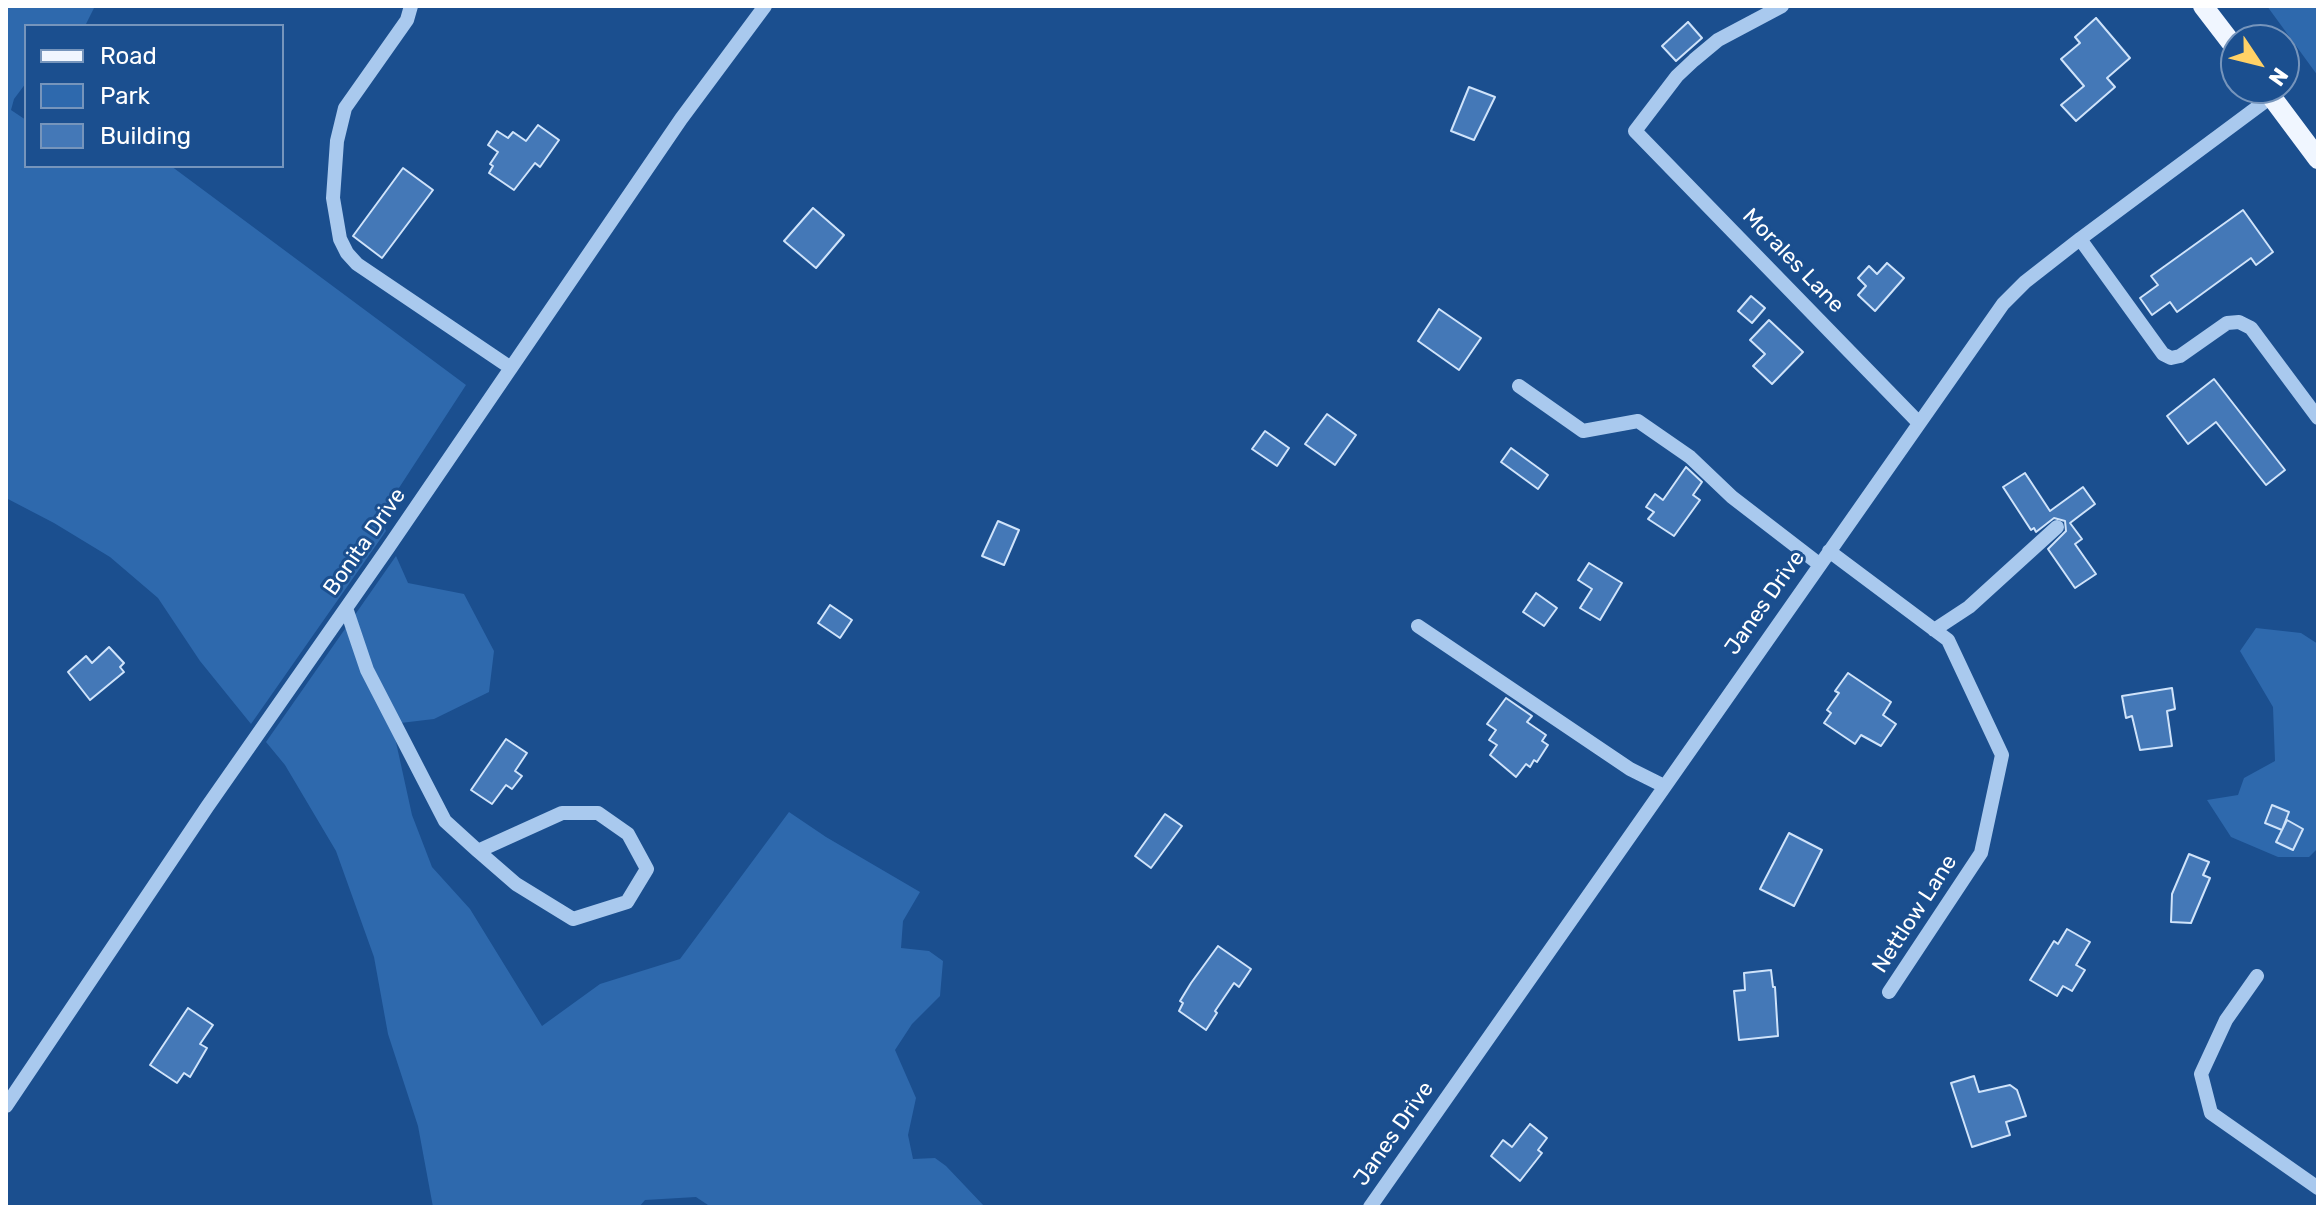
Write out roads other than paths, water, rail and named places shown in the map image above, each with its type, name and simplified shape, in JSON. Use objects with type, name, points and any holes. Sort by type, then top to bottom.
[{"type":"main road","points":[[2203,6],[2220,28]]},
{"type":"main road","points":[[2277,104],[2318,159]]},
{"type":"street","points":[[411,6],[407,20],[345,108],[337,141],[333,198],[340,239],[357,264],[511,368]]},
{"type":"street","name":"Bonita Drive","points":[[6,1106],[207,807],[681,119],[765,6]]},
{"type":"street","name":"Morales Lane","points":[[1782,6],[1718,40],[1694,60],[1677,76],[1635,131],[1919,423]]},
{"type":"street","name":"Janes Drive","points":[[1370,1207],[2003,304],[2025,282],[2253,104]]},
{"type":"street","points":[[2080,239],[2163,354],[2171,358],[2180,356],[2227,323],[2239,322],[2251,328],[2318,418]]},
{"type":"street","points":[[1519,386],[1583,431],[1638,421],[1690,457],[1732,497],[1819,564]]},
{"type":"street","points":[[1934,630],[1969,607],[2057,527]]},
{"type":"street","name":"Nettlow Lane","points":[[1829,551],[1948,640],[2002,755],[1981,853],[1889,992]]},
{"type":"street","points":[[346,608],[367,670],[445,821],[478,851],[516,884],[573,919],[627,902],[647,869],[628,834],[598,813],[562,813],[478,851]]},
{"type":"street","points":[[1418,626],[1630,769],[1664,786]]},
{"type":"street","points":[[2257,976],[2226,1020],[2201,1074],[2211,1113],[2318,1188]]}]
